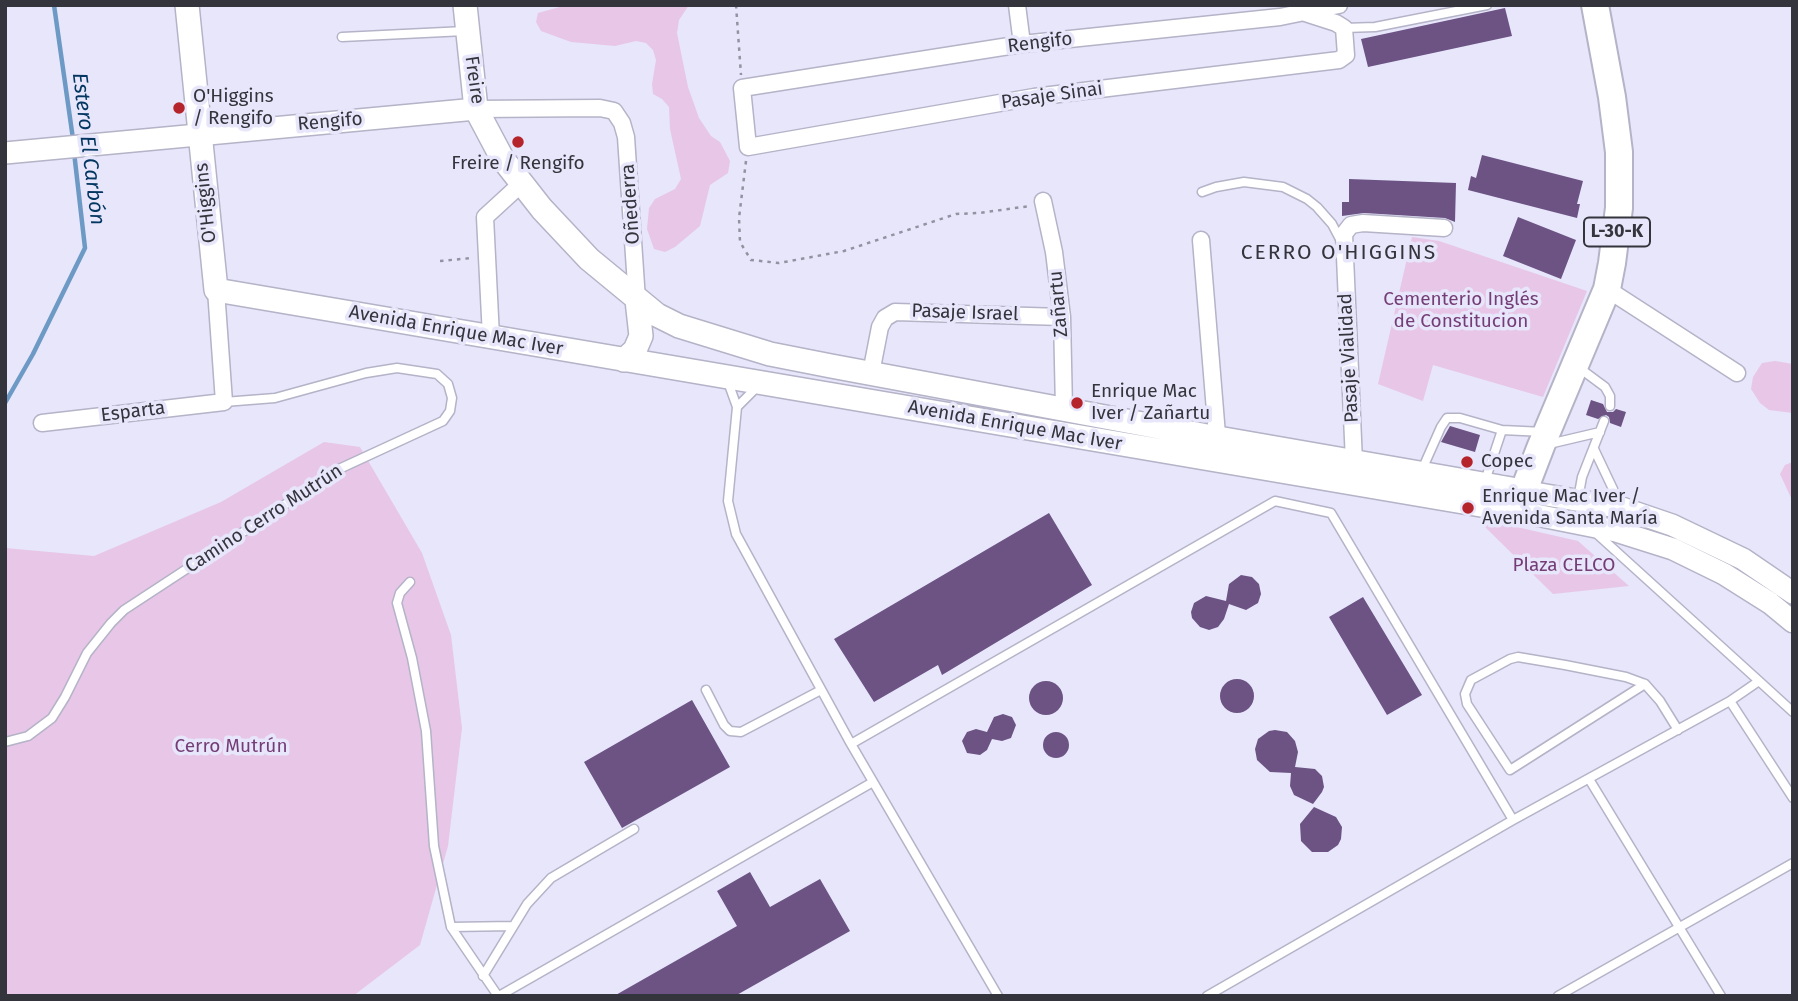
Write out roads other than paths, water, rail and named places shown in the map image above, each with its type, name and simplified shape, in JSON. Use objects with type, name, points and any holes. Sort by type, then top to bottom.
[{"type":"main road","name":"O'Higgins","points":[[187,5],[216,290]]},
{"type":"main road","name":"Freire","points":[[465,5],[476,109],[502,158],[521,184],[589,259],[637,300]]},
{"type":"main road","name":"L-30-K","points":[[1520,501],[1607,289],[1618,222],[1619,152],[1595,5]]},
{"type":"main road","name":"Avenida Enrique Mac Iver","points":[[216,290],[1017,427],[1354,462],[1484,484],[1520,501]]},
{"type":"main road","name":"Avenida Enrique Mac Iver","points":[[637,300],[657,315],[700,334],[770,354],[1064,409],[1219,449],[1520,501]]},
{"type":"main road","points":[[624,360],[635,350],[641,336],[637,300]]},
{"type":"main road","points":[[700,334],[726,377]]},
{"type":"main road","points":[[761,383],[798,359]]},
{"type":"main road","points":[[1017,427],[1020,400]]},
{"type":"street","points":[[1017,5],[1022,44]]},
{"type":"street","name":"Rengifo","points":[[742,88],[1022,44],[1305,13],[1339,5]]},
{"type":"street","points":[[1305,13],[1345,28]]},
{"type":"street","name":"Pasaje Sinai","points":[[742,88],[748,147],[1034,97],[1339,60],[1346,55],[1345,28]]},
{"type":"street","name":"Rengifo","points":[[5,153],[476,109],[600,108],[614,111]]},
{"type":"street","name":"Oñederra","points":[[614,111],[622,123],[626,137],[637,300]]},
{"type":"street","points":[[491,337],[485,217],[521,184]]},
{"type":"street","name":"Zañartu","points":[[1043,201],[1054,252],[1062,317],[1064,409]]},
{"type":"street","points":[[1342,244],[1346,230],[1357,223],[1444,228]]},
{"type":"street","points":[[1201,240],[1219,449]]},
{"type":"street","name":"Pasaje Vialidad","points":[[1342,244],[1354,462]]},
{"type":"street","points":[[1607,289],[1737,373]]},
{"type":"street","name":"O'Higgins","points":[[216,290],[224,401]]},
{"type":"street","name":"Pasaje Israel","points":[[871,373],[880,327],[885,318],[895,312],[1062,317]]},
{"type":"street","name":"Esparta","points":[[42,423],[224,401]]},
{"type":"street","name":"Avenida Enrique Mac Iver","points":[[1520,501],[1578,500],[1622,508],[1672,525],[1719,546],[1766,573],[1793,593]]},
{"type":"street","name":"Avenida Enrique Mac Iver","points":[[1520,501],[1587,525],[1645,539],[1700,561],[1748,588],[1793,622]]},
{"type":"lane","points":[[1345,28],[1375,27],[1487,5]]},
{"type":"lane","points":[[342,37],[467,31]]},
{"type":"lane","points":[[1202,192],[1244,182],[1283,187],[1317,207],[1332,224],[1342,244]]},
{"type":"lane","points":[[1576,365],[1605,387],[1610,396],[1610,406]]},
{"type":"lane","name":"Camino Cerro Mutrún","points":[[5,742],[28,736],[52,718],[88,653],[124,610],[339,469],[443,421],[450,411],[452,398],[448,384],[437,374],[397,368],[366,373],[275,398],[224,401]]},
{"type":"lane","points":[[726,377],[737,407],[728,501],[736,534],[851,744],[998,996]]},
{"type":"lane","points":[[737,407],[761,383]]},
{"type":"lane","points":[[1420,473],[1447,418],[1460,418],[1544,439],[1600,432]]},
{"type":"lane","points":[[1604,421],[1581,478],[1578,500],[1587,525],[1793,712]]},
{"type":"lane","points":[[1484,484],[1502,430]]},
{"type":"lane","points":[[1594,449],[1622,508]]},
{"type":"lane","points":[[851,744],[1275,501],[1331,513],[1513,820]]},
{"type":"lane","points":[[410,582],[400,593],[397,603],[412,658],[426,731],[434,846],[451,927],[499,996],[873,782]]},
{"type":"lane","points":[[1645,684],[1510,770],[1467,704],[1465,694],[1471,680],[1503,662],[1518,657],[1626,677],[1645,684],[1660,701],[1678,730]]},
{"type":"lane","points":[[1208,996],[1513,820],[1730,701],[1759,681]]},
{"type":"lane","points":[[706,690],[724,725],[730,731],[741,732],[821,690]]},
{"type":"lane","points":[[1730,701],[1793,798]]},
{"type":"lane","points":[[1589,779],[1681,926],[1721,996]]},
{"type":"lane","points":[[483,976],[527,904],[551,878],[634,829]]},
{"type":"lane","points":[[1558,996],[1793,863]]},
{"type":"lane","points":[[451,927],[513,926]]},
{"type":"waterway","name":"Estero El Carbón","points":[[54,5],[73,139]]},
{"type":"waterway","name":"Estero El Carbón","points":[[5,403],[33,354],[85,248],[74,152]]},
{"type":"place","name":"O'Higgins / Rengifo","points":[[179,108]]},
{"type":"place","name":"Freire / Rengifo","points":[[518,142]]},
{"type":"place","name":"Enrique Mac Iver / Zañartu","points":[[1077,403]]},
{"type":"place","name":"Copec","points":[[1467,462]]},
{"type":"place","name":"Enrique Mac Iver / Avenida Santa María","points":[[1468,508]]},
{"type":"district","name":"CERRO O'HIGGINS","points":[[1339,253]]},
{"type":"park label","name":"Cementerio Inglés de Constitucion","points":[[1461,311]]},
{"type":"park label","name":"Plaza CELCO","points":[[1564,566]]},
{"type":"park label","name":"Cerro Mutrún","points":[[231,747]]}]
